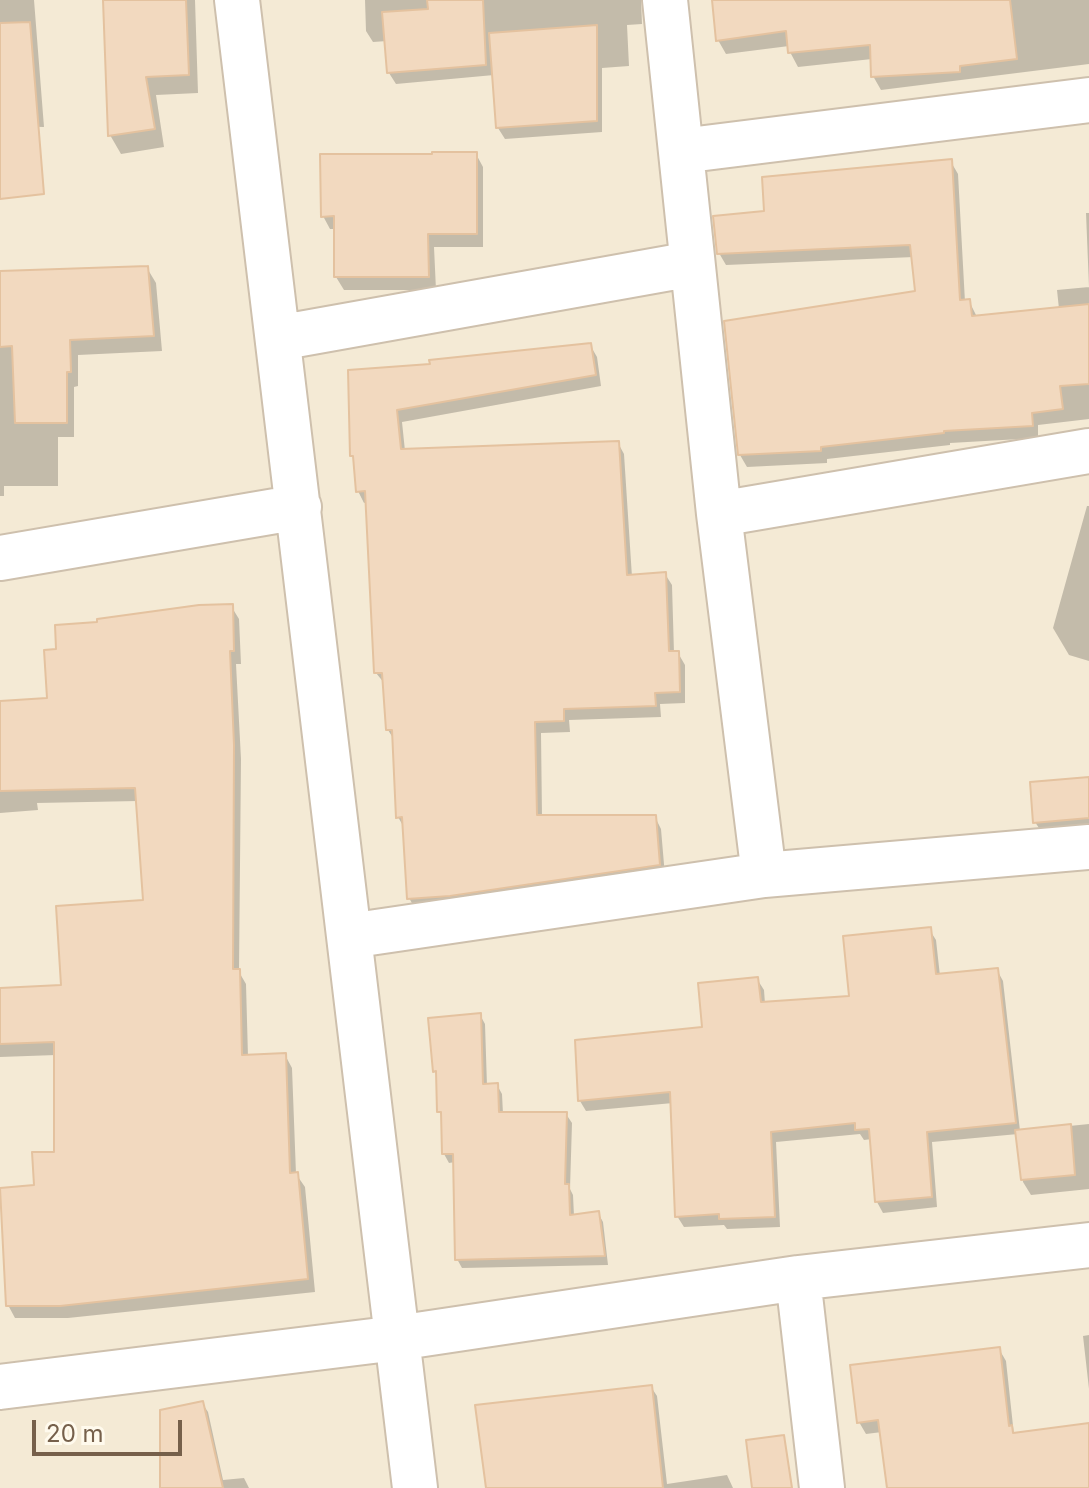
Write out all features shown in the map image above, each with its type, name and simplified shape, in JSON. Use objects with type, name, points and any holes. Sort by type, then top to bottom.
[{"type":"street","points":[[237,0],[415,1488]]},
{"type":"street","points":[[665,0],[719,514],[764,875]]},
{"type":"street","points":[[681,151],[1089,100]]},
{"type":"street","points":[[278,338],[692,264]]},
{"type":"street","points":[[719,514],[1089,451]]},
{"type":"street","points":[[0,558],[299,507]]},
{"type":"street","points":[[349,936],[764,875],[1089,847]]},
{"type":"street","points":[[0,1387],[397,1338],[798,1278],[1089,1245]]},
{"type":"street","points":[[798,1278],[822,1488]]},
{"type":"shaded area","points":[[0,0],[1089,0],[1089,1488],[0,1488]]},
{"type":"building","points":[[103,0],[186,0],[189,75],[146,77],[155,129],[108,136]]},
{"type":"building","points":[[427,0],[483,0],[486,65],[387,73],[382,12],[428,9]]},
{"type":"building","points":[[712,0],[1010,0],[1017,59],[960,66],[960,72],[871,77],[870,45],[788,53],[786,31],[716,41]]},
{"type":"building","points":[[30,22],[44,194],[0,199],[0,23]]},
{"type":"building","points":[[597,25],[597,121],[496,128],[489,33]]},
{"type":"building","points":[[477,152],[477,234],[428,234],[429,277],[334,277],[334,216],[321,217],[320,154]]},
{"type":"building","points":[[952,159],[960,300],[970,299],[972,316],[1089,304],[1089,384],[1060,386],[1063,409],[1032,413],[1033,426],[944,431],[821,447],[821,451],[738,455],[724,321],[915,291],[910,245],[717,254],[713,216],[764,211],[762,177]]},
{"type":"building","points":[[148,266],[154,336],[70,340],[67,423],[15,423],[12,346],[0,347],[0,271]]},
{"type":"building","points":[[591,343],[596,375],[397,410],[401,449],[619,441],[627,575],[666,572],[669,651],[679,651],[680,692],[655,693],[656,706],[564,709],[564,721],[535,722],[537,815],[656,815],[660,865],[450,896],[407,899],[402,817],[396,818],[392,730],[386,730],[382,673],[374,673],[365,491],[356,492],[353,456],[350,456],[348,370],[430,364],[429,360]]},
{"type":"building","points":[[233,604],[234,651],[230,651],[234,745],[233,969],[240,969],[242,1055],[286,1053],[290,1173],[298,1172],[308,1279],[60,1306],[6,1306],[0,1188],[34,1185],[32,1152],[54,1152],[54,1042],[0,1044],[0,988],[61,985],[56,906],[143,900],[135,788],[0,791],[0,701],[47,698],[44,650],[56,649],[55,625],[97,622],[97,619],[199,605]]},
{"type":"building","points":[[1089,777],[1089,818],[1033,823],[1030,782]]},
{"type":"building","points":[[931,927],[936,974],[998,968],[1016,1123],[927,1132],[932,1197],[875,1202],[869,1129],[855,1130],[855,1123],[771,1132],[775,1217],[719,1219],[719,1214],[675,1217],[670,1092],[578,1101],[575,1040],[702,1027],[698,983],[758,977],[761,1002],[849,996],[843,936]]},
{"type":"building","points":[[481,1013],[483,1084],[498,1083],[499,1112],[567,1112],[565,1184],[569,1184],[570,1215],[599,1211],[605,1256],[455,1260],[453,1154],[442,1154],[441,1112],[437,1112],[436,1071],[433,1072],[428,1018]]},
{"type":"building","points":[[1071,1124],[1075,1175],[1021,1180],[1015,1130]]},
{"type":"building","points":[[1000,1347],[1009,1426],[1012,1425],[1013,1433],[1089,1423],[1089,1488],[887,1488],[878,1420],[857,1423],[850,1365]]},
{"type":"building","points":[[652,1385],[663,1488],[486,1488],[475,1405]]},
{"type":"building","points":[[203,1401],[223,1488],[160,1488],[160,1410]]},
{"type":"building","points":[[784,1435],[792,1488],[752,1488],[746,1440]]}]
